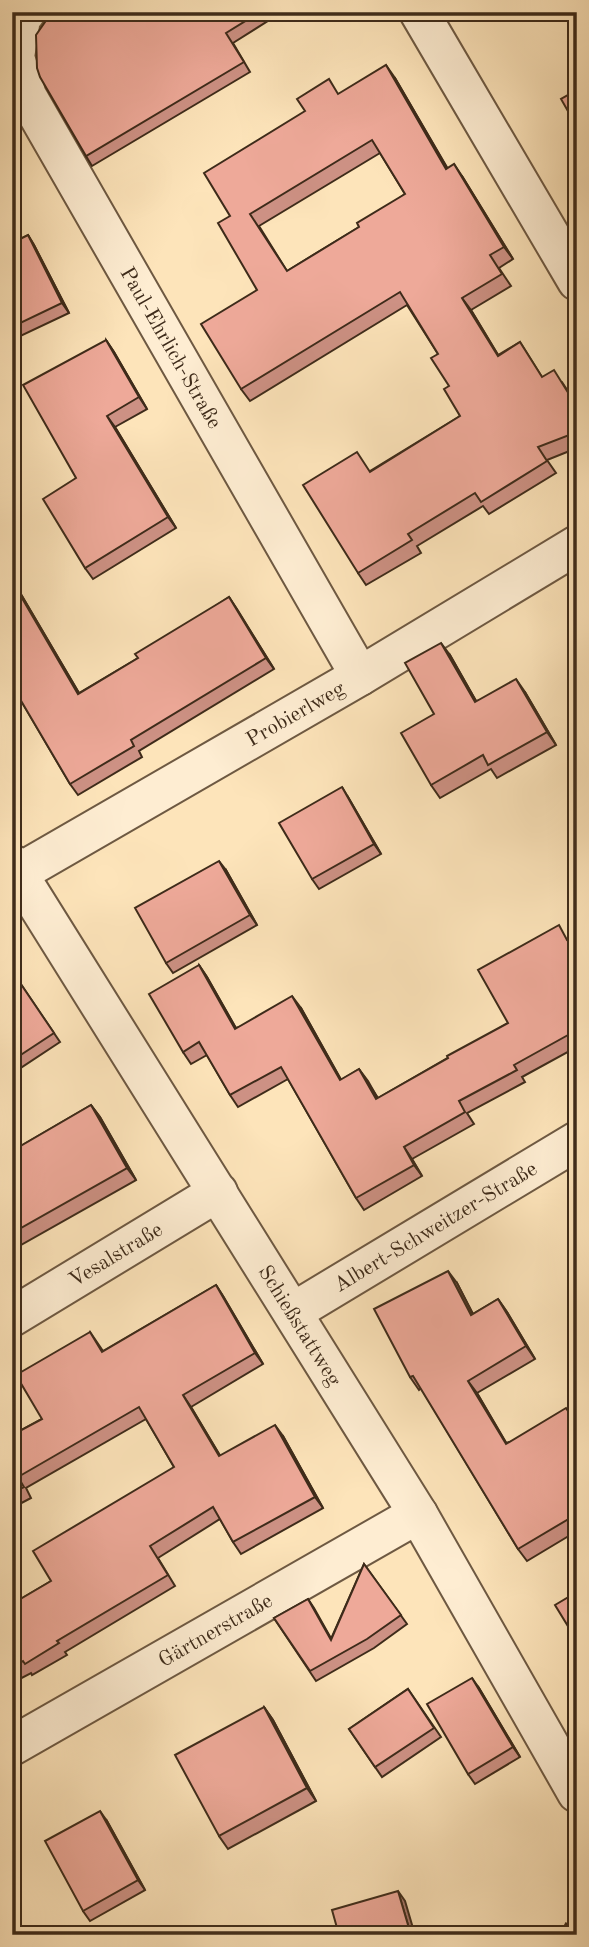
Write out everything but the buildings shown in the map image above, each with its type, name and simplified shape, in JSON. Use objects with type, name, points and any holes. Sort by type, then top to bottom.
[{"type":"street","name":"Paul-Ehrlich-Straße","points":[[26,12],[21,18],[15,57],[27,96],[360,676]]},
{"type":"street","points":[[424,14],[577,281]]},
{"type":"street","name":"Probierlweg","points":[[14,871],[360,676],[577,545]]},
{"type":"street","name":"Schießstattweg","points":[[14,871],[418,1514],[577,1793]]},
{"type":"street","name":"Albert-Schweitzer-Straße","points":[[293,1312],[577,1141]]},
{"type":"street","name":"Vesalstraße","points":[[12,1317],[218,1192]]},
{"type":"street","name":"Gärtnerstraße","points":[[12,1746],[418,1514]]},
{"type":"path","points":[[561,1935],[577,1906]]}]
